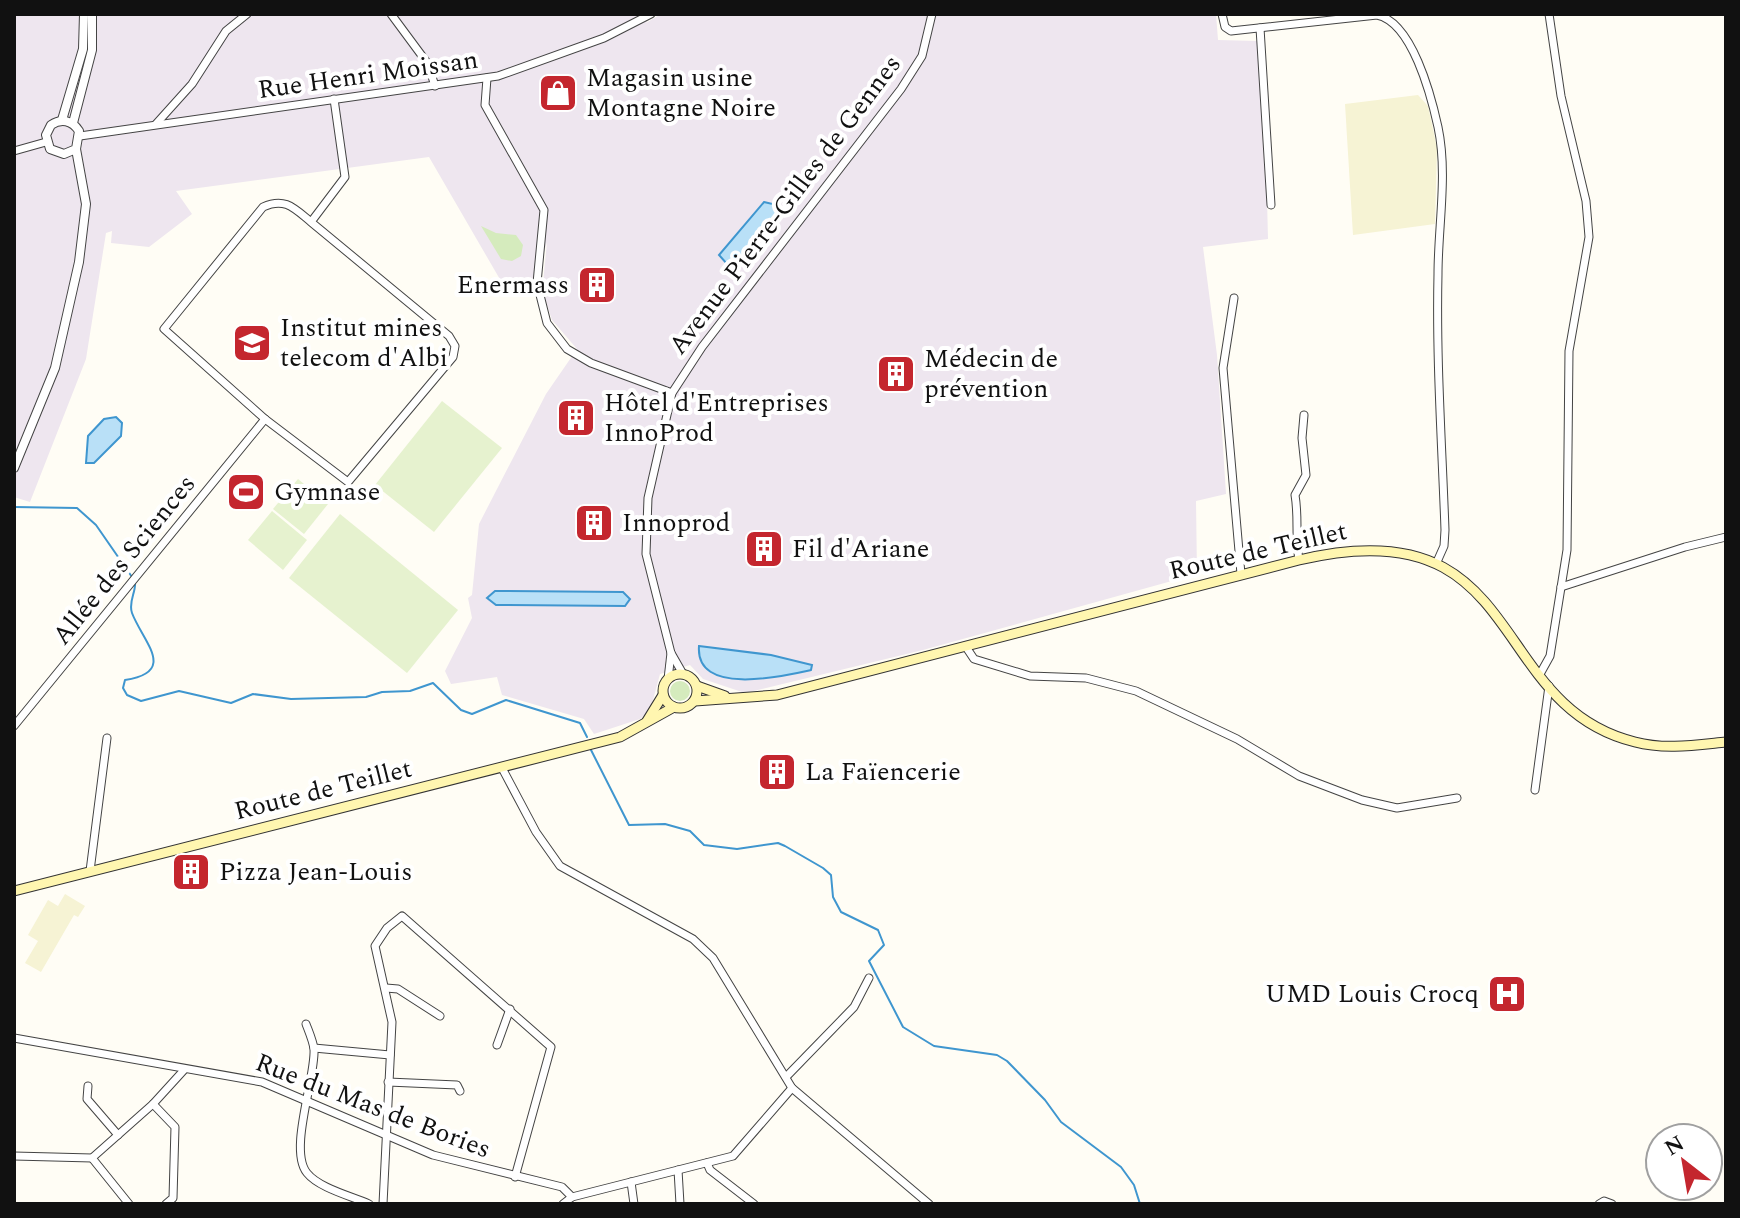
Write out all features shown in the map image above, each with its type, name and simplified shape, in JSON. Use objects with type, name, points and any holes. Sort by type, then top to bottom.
[{"type":"main road","name":"Route de Teillet","points":[[695,701],[777,695],[1299,560],[1355,549],[1384,550],[1436,564],[1477,592],[1549,686],[1590,721],[1634,742],[1666,746],[1726,742]]},
{"type":"main road","points":[[642,727],[657,710],[668,679],[683,674],[697,686],[695,701],[683,708],[674,707],[663,695]]},
{"type":"main road","name":"Route de Teillet","points":[[697,686],[736,699]]},
{"type":"main road","name":"Route de Teillet","points":[[14,891],[620,737],[674,707]]},
{"type":"street","points":[[62,120],[83,49],[84,14]]},
{"type":"street","points":[[14,468],[55,368],[67,327],[86,204],[76,149],[80,136],[73,123],[92,50],[92,14]]},
{"type":"street","points":[[156,124],[192,84],[226,31],[247,14]]},
{"type":"street","points":[[391,14],[428,64],[435,86]]},
{"type":"street","name":"Rue Henri Moissan","points":[[80,136],[516,72],[604,38],[651,14]]},
{"type":"street","name":"Avenue Pierre-Gilles de Gennes","points":[[683,674],[671,653],[650,573],[645,527],[648,498],[672,393],[702,347],[910,76],[922,56],[932,14]]},
{"type":"street","points":[[1222,14],[1225,27],[1231,31],[1363,15],[1387,17],[1405,33],[1438,127],[1441,153],[1437,275],[1445,530],[1444,546],[1436,564]]},
{"type":"street","points":[[1540,674],[1550,656],[1561,587],[1570,486],[1569,351],[1589,237],[1586,201],[1561,96],[1549,14]]},
{"type":"street","points":[[1260,28],[1271,205]]},
{"type":"street","points":[[487,78],[485,105],[544,210],[537,283],[543,315],[567,349],[591,363],[672,393]]},
{"type":"street","points":[[311,222],[343,185],[345,177],[334,99]]},
{"type":"street","points":[[46,142],[51,125],[62,120],[73,123]]},
{"type":"street","points":[[14,151],[46,142]]},
{"type":"street","points":[[46,142],[56,153],[65,154],[76,149]]},
{"type":"street","points":[[65,154],[80,167]]},
{"type":"street","points":[[276,201],[289,204],[448,334],[455,346],[453,357],[348,482],[265,419],[164,329],[263,207],[276,201]]},
{"type":"street","points":[[1234,298],[1223,368],[1241,574]]},
{"type":"street","points":[[1299,560],[1294,536],[1299,517],[1295,495],[1306,475],[1302,438],[1304,415]]},
{"type":"street","name":"Allée des Sciences","points":[[14,726],[265,419]]},
{"type":"street","points":[[1561,587],[1726,537]]},
{"type":"street","points":[[966,647],[974,659],[1030,676],[1086,678],[1136,691],[1237,739],[1333,791],[1397,808],[1457,798]]},
{"type":"street","name":"Avenue Pierre-Gilles de Gennes","points":[[668,679],[671,653]]},
{"type":"street","points":[[1535,790],[1549,686]]},
{"type":"street","points":[[90,871],[107,738]]},
{"type":"street","points":[[502,768],[536,832],[560,866],[579,880],[679,928],[713,958],[792,1088],[929,1204]]},
{"type":"street","points":[[383,1204],[384,1134],[392,1022],[375,946],[387,928],[402,916],[551,1047],[515,1177]]},
{"type":"street","points":[[786,1077],[854,1007],[869,978]]},
{"type":"street","points":[[386,988],[398,989],[440,1016]]},
{"type":"street","points":[[497,1045],[510,1009]]},
{"type":"street","points":[[306,1024],[314,1048],[302,1156],[307,1174],[369,1204]]},
{"type":"street","name":"Rue du Mas de Bories","points":[[14,1038],[262,1082],[433,1155],[562,1187],[572,1197]]},
{"type":"street","points":[[314,1048],[390,1055]]},
{"type":"street","points":[[14,1156],[92,1158],[153,1104],[184,1070]]},
{"type":"street","points":[[388,1082],[457,1085],[460,1091]]},
{"type":"street","points":[[88,1086],[87,1099],[118,1135]]},
{"type":"street","points":[[563,1204],[572,1197],[733,1156],[792,1088]]},
{"type":"street","points":[[153,1104],[175,1127],[173,1198],[166,1204]]},
{"type":"street","points":[[92,1158],[129,1204]]},
{"type":"street","points":[[707,1163],[710,1170],[754,1204]]},
{"type":"street","points":[[678,1170],[680,1204]]},
{"type":"street","points":[[631,1182],[634,1204]]},
{"type":"street","points":[[1599,1204],[1604,1201],[1612,1204]]},
{"type":"shaded area","points":[[14,14],[654,14],[646,23],[661,14],[1216,14],[1218,40],[1257,41],[1265,119],[1268,239],[1203,247],[1217,355],[1226,494],[1196,501],[1197,574],[923,650],[745,693],[703,679],[690,665],[660,674],[650,711],[640,719],[594,734],[584,719],[502,695],[497,677],[451,684],[445,671],[472,618],[468,598],[472,595],[479,524],[546,394],[577,349],[552,320],[546,302],[543,283],[547,242],[533,289],[505,288],[429,157],[176,191],[192,214],[149,247],[111,243],[112,231],[106,233],[86,359],[30,502],[14,497]]},
{"type":"shaded area","points":[[1418,95],[1428,106],[1437,148],[1435,224],[1353,235],[1345,104]]},
{"type":"shaded area","points":[[65,894],[85,906],[78,917],[74,915],[41,972],[25,963],[38,941],[28,935],[48,900],[58,906]]},
{"type":"green space","points":[[481,226],[496,233],[516,235],[523,245],[521,256],[512,261],[501,259]]},
{"type":"green space","points":[[442,401],[502,448],[434,532],[375,485]]},
{"type":"green space","points":[[298,479],[328,504],[304,534],[273,509]]},
{"type":"green space","points":[[272,511],[307,540],[283,570],[248,540]]},
{"type":"green space","points":[[340,514],[458,610],[407,673],[289,578]]},
{"type":"green space","points":[[680,681],[687,684],[690,691],[687,698],[680,701],[673,698],[670,691],[673,684]]},
{"type":"water","points":[[764,202],[777,205],[780,212],[737,263],[727,264],[719,255]]},
{"type":"water","points":[[116,417],[122,423],[121,436],[94,463],[86,463],[88,436],[104,419]]},
{"type":"water","points":[[495,591],[623,592],[630,599],[625,606],[496,605],[487,598]]},
{"type":"water","points":[[699,646],[771,655],[812,665],[811,670],[782,676],[726,678],[711,672],[702,662]]},
{"type":"waterway","points":[[14,507],[77,508],[96,525],[132,577]]},
{"type":"waterway","points":[[135,583],[131,609],[149,645],[153,663],[150,670],[141,676],[125,680],[123,688],[127,695],[141,701],[179,691],[231,703],[253,694],[291,699],[366,697],[382,692],[410,691],[433,683],[461,710],[472,714],[506,700],[580,723],[587,737]]},
{"type":"waterway","points":[[590,748],[629,825],[665,824],[690,831],[704,845],[737,849],[778,843],[823,868],[831,875],[833,897],[841,912],[878,930],[884,945],[869,961],[903,1027],[934,1046],[997,1055],[1007,1061],[1045,1100],[1061,1122],[1121,1167],[1134,1185],[1140,1204]]},
{"type":"place","name":"Magasin usine Montagne Noire","points":[[558,93]]},
{"type":"place","name":"Enermass","points":[[597,285]]},
{"type":"place","name":"Institut mines telecom d'Albi","points":[[252,343]]},
{"type":"place","name":"Médecin de prévention","points":[[896,374]]},
{"type":"place","name":"Hôtel d'Entreprises InnoProd","points":[[576,418]]},
{"type":"place","name":"Gymnase","points":[[246,492]]},
{"type":"place","name":"Innoprod","points":[[594,523]]},
{"type":"place","name":"Fil d'Ariane","points":[[764,549]]},
{"type":"place","name":"La Faïencerie","points":[[777,772]]},
{"type":"place","name":"Pizza Jean-Louis","points":[[191,872]]},
{"type":"place","name":"UMD Louis Crocq","points":[[1507,994]]}]
